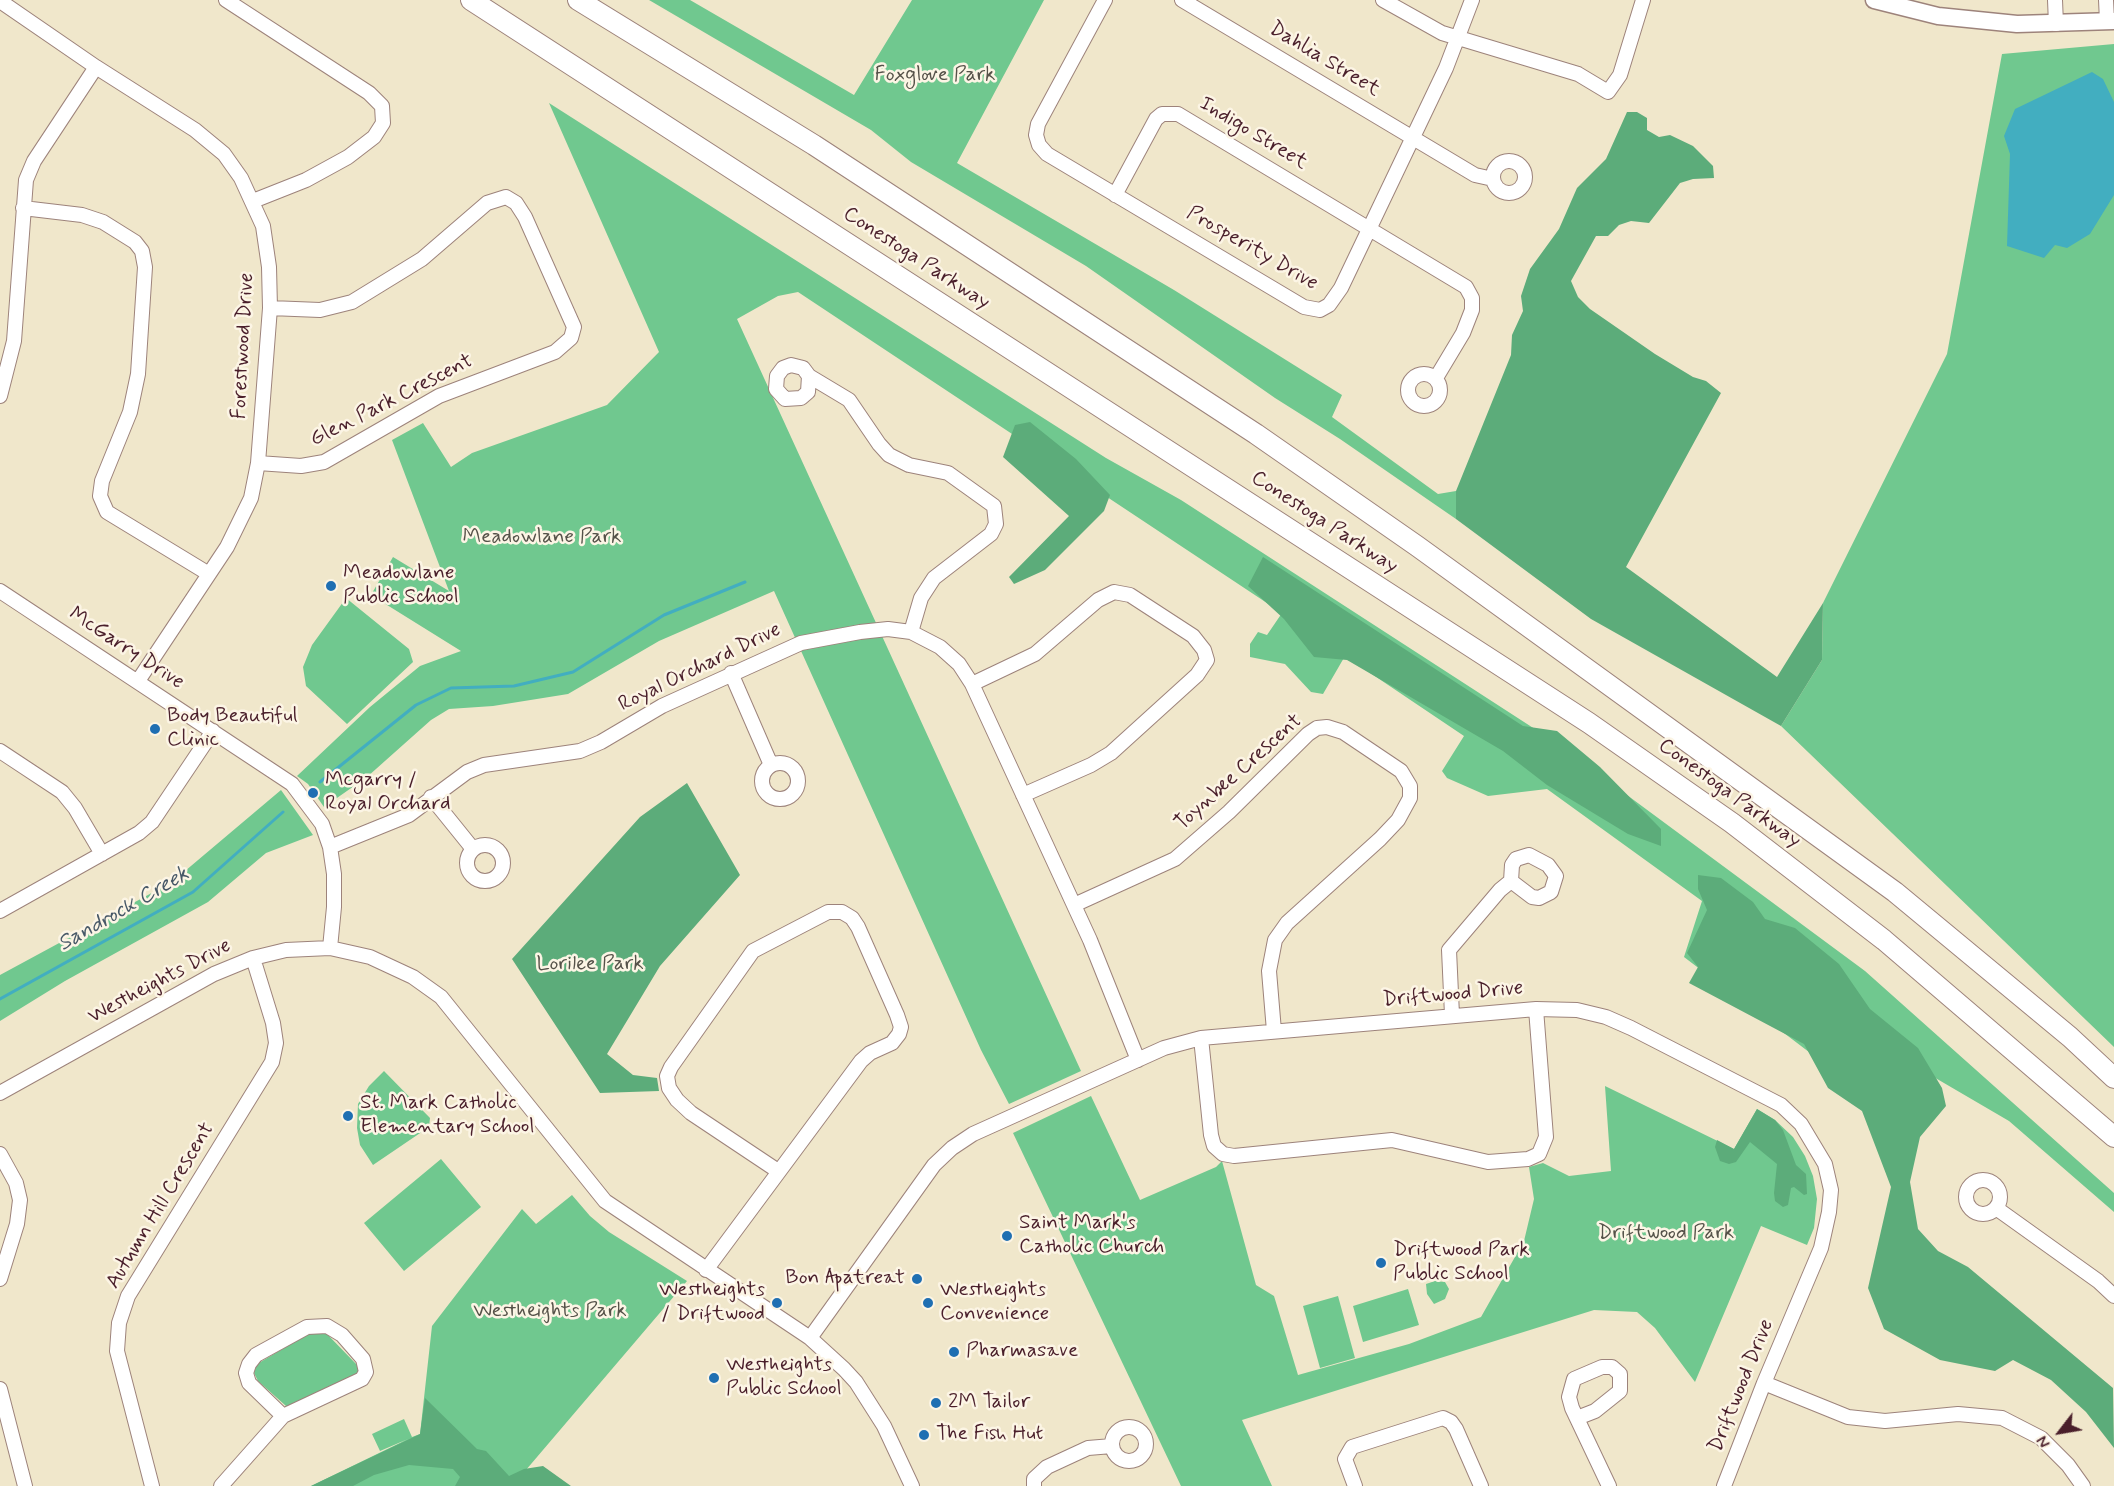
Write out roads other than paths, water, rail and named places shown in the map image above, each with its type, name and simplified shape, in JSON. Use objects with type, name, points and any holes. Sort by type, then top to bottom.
[{"type":"highway","name":"Conestoga Parkway","points":[[471,0],[1589,723],[1732,823],[1884,940],[2114,1137]]},
{"type":"highway","name":"Conestoga Parkway","points":[[578,0],[834,158],[1256,434],[1388,526],[1895,892],[2070,1037],[2114,1078]]},
{"type":"main road","points":[[1874,0],[1938,16],[2017,24],[2110,21]]},
{"type":"street","points":[[226,0],[369,93],[382,106],[383,123],[374,137],[348,157],[306,180],[253,201]]},
{"type":"street","name":"Prosperity Drive","points":[[1105,0],[1038,124],[1035,135],[1039,146],[1047,154],[1115,195],[1311,309],[1320,310],[1336,297],[1414,139],[1446,68],[1472,0]]},
{"type":"street","name":"Dahlia Street","points":[[1182,0],[1475,175],[1493,179]]},
{"type":"street","points":[[1383,0],[1426,25],[1578,74],[1608,92],[1620,75],[1643,0]]},
{"type":"street","points":[[2055,0],[2056,24]]},
{"type":"street","points":[[2106,0],[2110,21]]},
{"type":"street","name":"Forestwood Drive","points":[[0,1],[96,67],[195,130],[224,154],[253,201],[262,226],[269,267],[270,308],[258,463],[245,513],[209,574],[138,681]]},
{"type":"street","points":[[0,396],[14,341],[26,180],[34,161],[96,67]]},
{"type":"street","name":"Indigo Street","points":[[1115,195],[1156,119],[1162,114],[1178,114],[1459,282],[1470,293],[1473,303],[1469,318],[1436,378]]},
{"type":"street","name":"Glen Park Crescent","points":[[258,463],[301,466],[324,462],[439,396],[555,352],[571,338],[574,327],[525,217],[516,203],[506,197],[488,203],[423,260],[352,302],[320,310],[270,308]]},
{"type":"street","points":[[23,208],[82,215],[103,222],[135,242],[142,250],[145,267],[138,374],[130,412],[102,482],[100,496],[107,512],[209,574]]},
{"type":"street","points":[[809,376],[849,399],[879,444],[890,455],[909,465],[948,473],[994,506],[996,524],[991,534],[934,578],[921,598],[911,632]]},
{"type":"street","name":"McGarry Drive","points":[[0,591],[292,784],[322,824],[330,847],[334,873],[334,907],[330,948]]},
{"type":"street","points":[[972,684],[1035,654],[1098,600],[1114,592],[1131,595],[1193,636],[1204,650],[1207,660],[1197,675],[1112,753],[1091,765],[1023,795]]},
{"type":"street","name":"Royal Orchard Drive","points":[[330,847],[394,822],[466,772],[484,765],[580,751],[601,742],[662,706],[801,643],[888,629],[911,632],[940,647],[959,664],[972,684],[1090,940],[1138,1060]]},
{"type":"street","points":[[731,673],[771,765]]},
{"type":"street","name":"Toynbee Crescent","points":[[1074,905],[1175,859],[1229,812],[1308,734],[1317,728],[1327,727],[1343,732],[1401,771],[1410,786],[1410,798],[1398,820],[1380,839],[1287,923],[1275,940],[1269,971],[1274,1031]]},
{"type":"street","points":[[0,911],[139,833],[152,822],[213,731]]},
{"type":"street","points":[[0,751],[62,792],[75,808],[102,854]]},
{"type":"street","points":[[431,797],[473,849]]},
{"type":"street","points":[[1452,1016],[1449,950],[1500,890],[1511,881]]},
{"type":"street","points":[[706,1270],[865,1056],[892,1043],[899,1034],[901,1027],[897,1015],[858,927],[852,918],[842,912],[828,912],[753,951],[667,1076],[669,1088],[677,1100],[691,1113],[778,1171]]},
{"type":"street","name":"Westheights Drive","points":[[0,1093],[214,974],[253,957],[286,950],[330,948],[370,957],[413,977],[441,997],[605,1201],[810,1338],[856,1382],[885,1426],[912,1486]]},
{"type":"street","name":"Autumn Hill Crescent","points":[[152,1486],[117,1351],[119,1323],[128,1296],[272,1062],[276,1043],[273,1023],[253,957]]},
{"type":"street","points":[[1201,1038],[1211,1135],[1214,1146],[1223,1154],[1234,1156],[1392,1140],[1488,1162],[1528,1159],[1539,1154],[1546,1137],[1536,1009]]},
{"type":"street","name":"Driftwood Drive","points":[[810,1338],[934,1165],[952,1148],[973,1134],[1173,1045],[1201,1038],[1536,1009],[1590,1012],[1631,1028],[1765,1095],[1788,1111],[1812,1138],[1825,1164],[1831,1190],[1821,1248],[1764,1383],[1724,1486]]},
{"type":"street","points":[[0,1154],[16,1183],[20,1200],[17,1224],[0,1279]]},
{"type":"street","points":[[1996,1208],[2098,1281],[2114,1296]]},
{"type":"street","points":[[221,1486],[283,1416],[362,1379],[366,1372],[363,1359],[342,1335],[327,1326],[307,1327],[256,1355],[249,1364],[246,1372],[249,1383],[283,1416]]},
{"type":"street","points":[[1764,1383],[1848,1417],[1885,1421],[1958,1414],[2002,1418],[2041,1438],[2068,1465],[2083,1486]]},
{"type":"street","points":[[0,1389],[25,1486]]},
{"type":"street","points":[[1355,1486],[1346,1459],[1352,1447],[1443,1418],[1451,1422],[1456,1429],[1481,1486]]},
{"type":"street","points":[[1577,1418],[1609,1486]]},
{"type":"street","points":[[1034,1486],[1035,1479],[1047,1467],[1088,1448],[1112,1446]]},
{"type":"water","points":[[2092,72],[2103,79],[2114,102],[2114,195],[2090,234],[2067,248],[2055,245],[2044,258],[2007,246],[2010,154],[2004,136],[2015,109]]},
{"type":"waterway","name":"Sandrock Creek","points":[[320,782],[416,705],[451,688],[514,686],[573,672],[664,615],[745,582]]},
{"type":"waterway","name":"Sandrock Creek","points":[[0,999],[193,892],[283,812]]},
{"type":"place","name":"Meadowlane Public School","points":[[331,586]]},
{"type":"place","name":"Body Beautiful Clinic","points":[[155,729]]},
{"type":"place","name":"Mcgarry / Royal Orchard","points":[[313,793]]},
{"type":"place","name":"St. Mark Catholic Elementary School","points":[[348,1116]]},
{"type":"place","name":"Saint Mark's Catholic Church","points":[[1007,1236]]},
{"type":"place","name":"Driftwood Park Public School","points":[[1381,1263]]},
{"type":"place","name":"Bon Apatreat","points":[[917,1279]]},
{"type":"place","name":"Westheights / Driftwood","points":[[777,1303]]},
{"type":"place","name":"Westheights Convenience","points":[[928,1303]]},
{"type":"place","name":"Pharmasave","points":[[954,1352]]},
{"type":"place","name":"Westheights Public School","points":[[714,1378]]},
{"type":"place","name":"2M Tailor","points":[[936,1403]]},
{"type":"place","name":"The Fish Hut","points":[[924,1435]]},
{"type":"park label","name":"Foxglove Park","points":[[935,76]]},
{"type":"park label","name":"Meadowlane Park","points":[[542,538]]},
{"type":"park label","name":"Lorilee Park","points":[[590,965]]},
{"type":"park label","name":"Driftwood Park","points":[[1666,1234]]},
{"type":"park label","name":"Westheights Park","points":[[550,1312]]}]
